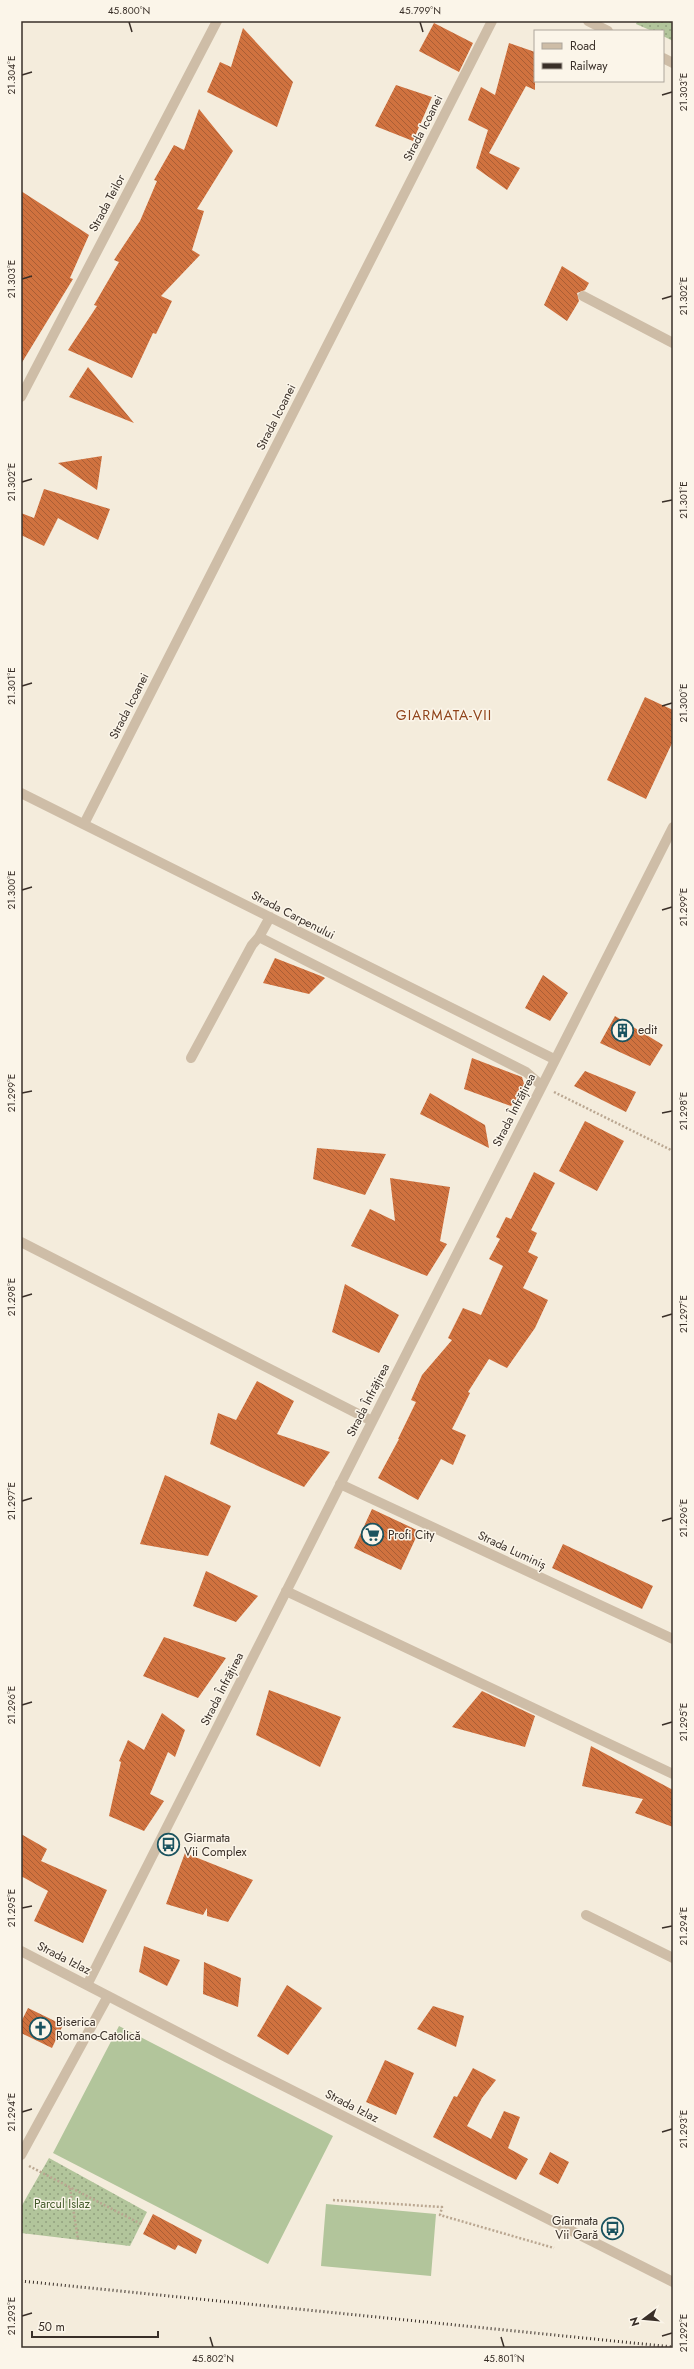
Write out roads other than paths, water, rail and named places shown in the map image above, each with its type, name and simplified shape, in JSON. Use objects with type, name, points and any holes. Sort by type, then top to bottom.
[{"type":"street","name":"Strada Teilor","points":[[21,397],[217,21]]},
{"type":"street","name":"Strada Icoanei","points":[[84,824],[492,21]]},
{"type":"street","points":[[588,21],[606,30]]},
{"type":"street","points":[[664,58],[673,63]]},
{"type":"street","points":[[583,296],[673,343]]},
{"type":"street","name":"Strada Carpenului","points":[[21,793],[554,1060]]},
{"type":"street","name":"Strada Înfrățirea","points":[[87,1985],[541,1085],[673,827]]},
{"type":"street","points":[[191,1058],[252,945],[260,937],[270,917]]},
{"type":"street","points":[[260,937],[526,1072],[541,1085]]},
{"type":"street","points":[[21,1242],[372,1421]]},
{"type":"street","name":"Strada Luminiș","points":[[340,1484],[673,1639]]},
{"type":"street","points":[[286,1591],[673,1774]]},
{"type":"street","points":[[586,1915],[673,1958]]},
{"type":"street","name":"Strada Izlaz","points":[[21,1951],[673,2282]]},
{"type":"street","points":[[21,2155],[108,1996]]},
{"type":"railway","points":[[21,2281],[673,2347]]},
{"type":"place","name":"edit","points":[[622,1030]]},
{"type":"place","name":"Profi City","points":[[372,1535]]},
{"type":"place","name":"Giarmata Vii Complex","points":[[169,1845]]},
{"type":"place","name":"Biserica Romano-Catolică","points":[[41,2029]]},
{"type":"place","name":"Giarmata Vii Gară","points":[[613,2228]]},
{"type":"district","name":"GIARMATA-VII","points":[[444,715]]},
{"type":"park label","name":"Parcul Islaz","points":[[62,2204]]}]
